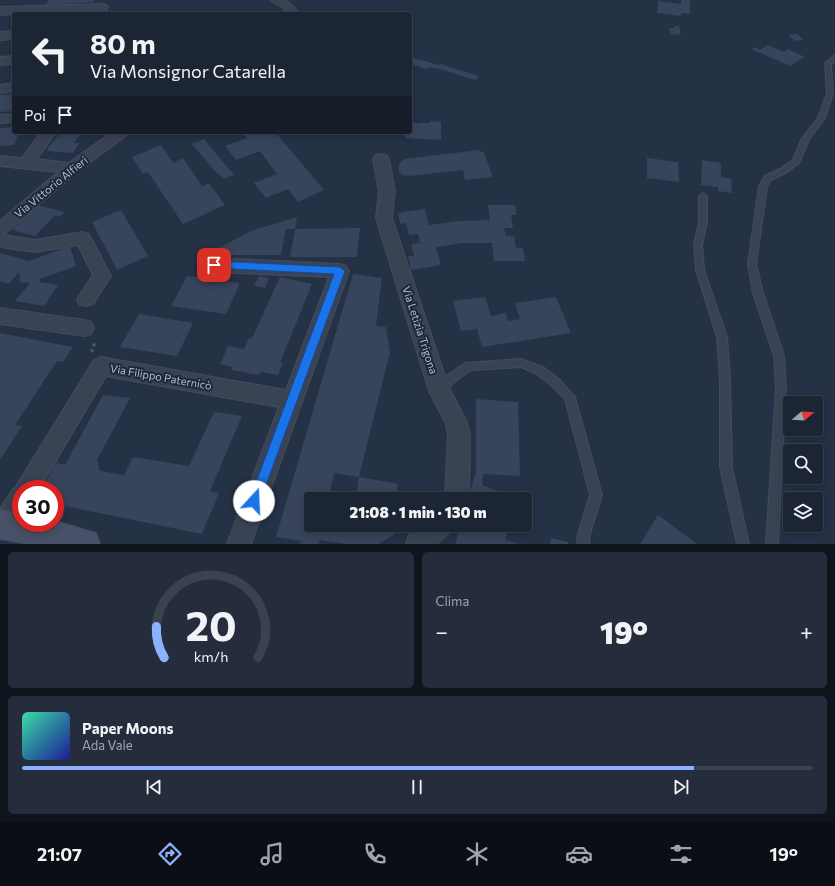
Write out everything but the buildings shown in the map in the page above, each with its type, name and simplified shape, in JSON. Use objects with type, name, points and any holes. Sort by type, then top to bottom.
[{"type":"main road","points":[[2,525],[20,527],[85,544]]},
{"type":"street","points":[[276,0],[286,5],[291,12]]},
{"type":"street","points":[[0,11],[102,7],[100,12]]},
{"type":"street","points":[[0,36],[12,36]]},
{"type":"street","points":[[0,61],[12,60]]},
{"type":"street","points":[[0,88],[12,87]]},
{"type":"street","points":[[0,119],[12,118]]},
{"type":"street","points":[[26,163],[48,134]]},
{"type":"street","name":"Via Vittorio Alfieri","points":[[0,230],[72,168],[119,134]]},
{"type":"street","name":"Via Letizia Trigona","points":[[381,159],[388,191],[384,218],[439,391],[456,422],[459,436],[457,492]]},
{"type":"street","points":[[0,161],[72,168]]},
{"type":"street","points":[[0,240],[35,246],[83,238],[102,276],[86,299]]},
{"type":"street","points":[[214,265],[340,271],[239,544]]},
{"type":"street","points":[[0,316],[84,328]]},
{"type":"street","name":"Via Filippo Paternicò","points":[[31,480],[101,366],[291,400]]},
{"type":"street","points":[[2,525],[12,511]]},
{"type":"street","points":[[418,544],[431,532]]},
{"type":"lane","points":[[772,544],[781,388],[780,356],[758,294],[752,264],[763,186],[768,178],[783,172],[796,161],[806,138],[821,118],[830,93],[828,63],[835,57]]},
{"type":"lane","points":[[702,196],[703,222],[698,245],[700,270],[722,337],[725,378],[726,467],[743,544]]},
{"type":"lane","points":[[439,391],[449,380],[469,366],[522,363],[539,370],[555,382],[570,397],[580,429],[596,495],[584,534],[583,544]]},
{"type":"route","points":[[214,265],[340,271],[254,501]]}]
